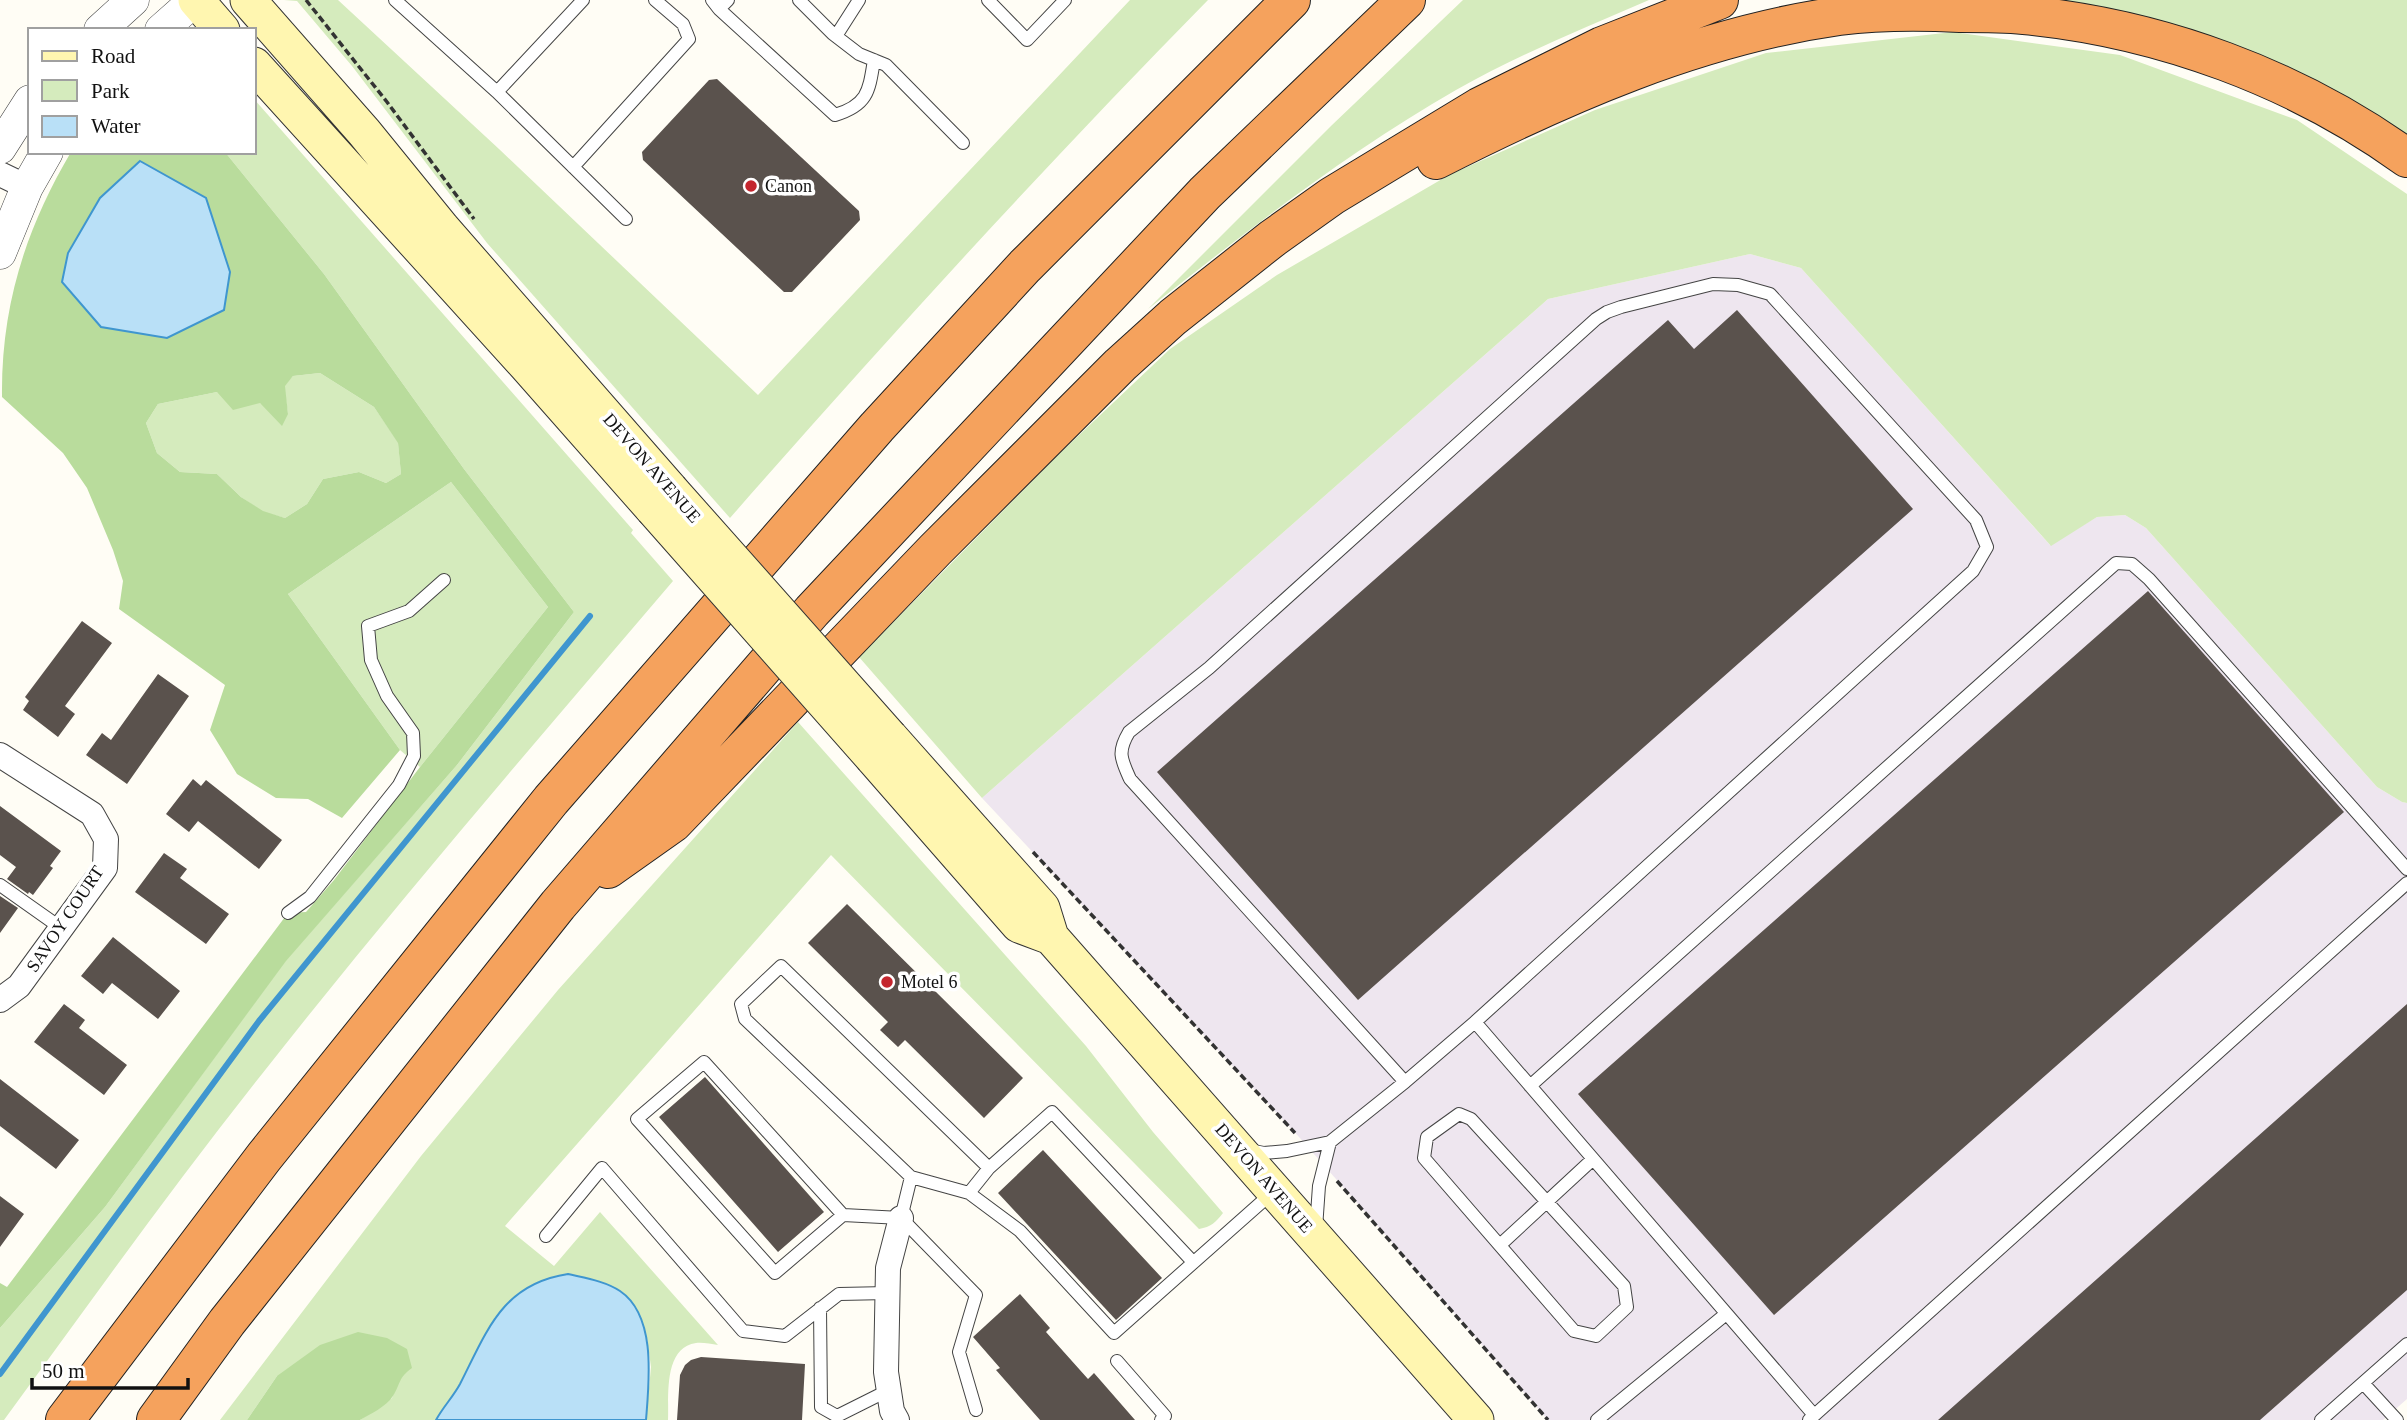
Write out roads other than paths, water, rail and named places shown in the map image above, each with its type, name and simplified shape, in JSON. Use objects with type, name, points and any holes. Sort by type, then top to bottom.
[{"type":"highway","points":[[1096,195],[1266,0]]},
{"type":"highway","points":[[65,1420],[264,1157],[551,800],[877,427],[1025,266],[1291,0]]},
{"type":"highway","points":[[156,1420],[228,1322],[558,905],[812,611],[1205,193],[1406,0]]},
{"type":"highway","points":[[558,905],[673,823],[935,550],[1120,365],[1173,317],[1273,238],[1332,196],[1479,107],[1602,46],[1719,0]]},
{"type":"highway","points":[[1173,317],[1393,181],[1504,125],[1679,55],[1751,34],[1839,16],[1924,11],[2022,15],[2122,31],[2219,59],[2289,87],[2340,115],[2407,158]]},
{"type":"main road","points":[[195,0],[220,28]]},
{"type":"main road","name":"DEVON AVENUE","points":[[248,0],[364,132],[662,499],[881,747],[1019,925],[1051,937],[1476,1420]]},
{"type":"main road","name":"DEVON AVENUE","points":[[256,67],[526,365],[662,499]]},
{"type":"street","points":[[102,28],[133,0]]},
{"type":"street","points":[[163,28],[195,0]]},
{"type":"street","points":[[0,148],[28,104]]},
{"type":"street","points":[[0,253],[13,181],[45,154]]},
{"type":"street","name":"SAVOY COURT","points":[[0,755],[92,814],[106,839],[104,868],[19,986],[0,1000]]},
{"type":"street","points":[[897,1420],[892,1411],[886,1371],[888,1268],[901,1218]]},
{"type":"lane","points":[[395,0],[497,92],[626,219]]},
{"type":"lane","points":[[497,92],[583,0]]},
{"type":"lane","points":[[573,167],[689,39],[683,24],[655,0]]},
{"type":"lane","points":[[799,0],[859,54],[886,65],[963,143]]},
{"type":"lane","points":[[836,36],[859,0]]},
{"type":"lane","points":[[988,0],[1027,40],[1065,0]]},
{"type":"lane","points":[[720,3],[835,115],[860,104],[870,87],[874,60]]},
{"type":"lane","points":[[1238,1148],[1264,1153],[1330,1142],[1405,1082],[1475,1022],[1973,571],[1986,547],[1976,520],[1770,294],[1738,285],[1713,285],[1621,307],[1596,319],[1209,668],[1129,732],[1122,744],[1121,759],[1130,779],[1405,1082]]},
{"type":"lane","points":[[1530,1086],[2116,563],[2132,564],[2149,579],[2407,870]]},
{"type":"lane","points":[[288,913],[310,897],[399,785],[414,756],[413,733],[387,696],[371,660],[368,626],[409,611],[444,580]]},
{"type":"lane","points":[[1475,1022],[1726,1314],[1811,1418],[2407,883]]},
{"type":"lane","points":[[0,885],[61,928]]},
{"type":"lane","points":[[989,1168],[781,966],[741,1004],[745,1018],[911,1177],[969,1193],[1020,1231],[1114,1333],[1275,1190]]},
{"type":"lane","points":[[843,1215],[704,1062],[637,1119],[775,1273],[843,1215],[901,1218],[976,1295],[959,1352],[976,1410]]},
{"type":"lane","points":[[969,1193],[989,1168],[1052,1112],[1194,1262]]},
{"type":"lane","points":[[1459,1114],[1471,1119],[1624,1286],[1627,1307],[1596,1336],[1574,1331],[1500,1245],[1424,1158],[1427,1137],[1459,1114]]},
{"type":"lane","points":[[1315,1235],[1319,1186],[1330,1142]]},
{"type":"lane","points":[[1500,1245],[1593,1159]]},
{"type":"lane","points":[[546,1236],[602,1168],[743,1331],[785,1336],[839,1294],[888,1293]]},
{"type":"lane","points":[[901,1218],[911,1177]]},
{"type":"lane","points":[[820,1308],[821,1407],[837,1416],[889,1390]]},
{"type":"lane","points":[[1597,1420],[1726,1314]]},
{"type":"lane","points":[[2321,1420],[2407,1344]]},
{"type":"lane","points":[[1117,1361],[1165,1416],[1161,1420]]},
{"type":"lane","points":[[2363,1382],[2397,1420]]},
{"type":"water","points":[[140,161],[206,198],[230,272],[224,310],[167,338],[101,327],[62,282],[68,253],[100,198]]},
{"type":"water","points":[[568,1274],[595,1280],[620,1291],[632,1302],[640,1316],[648,1351],[646,1420],[436,1420],[457,1389],[499,1313],[527,1288],[546,1279]]},
{"type":"waterway","points":[[0,1374],[259,1021],[590,616]]},
{"type":"place","name":"Canon","points":[[751,186]]},
{"type":"place","name":"Motel 6","points":[[887,982]]}]
